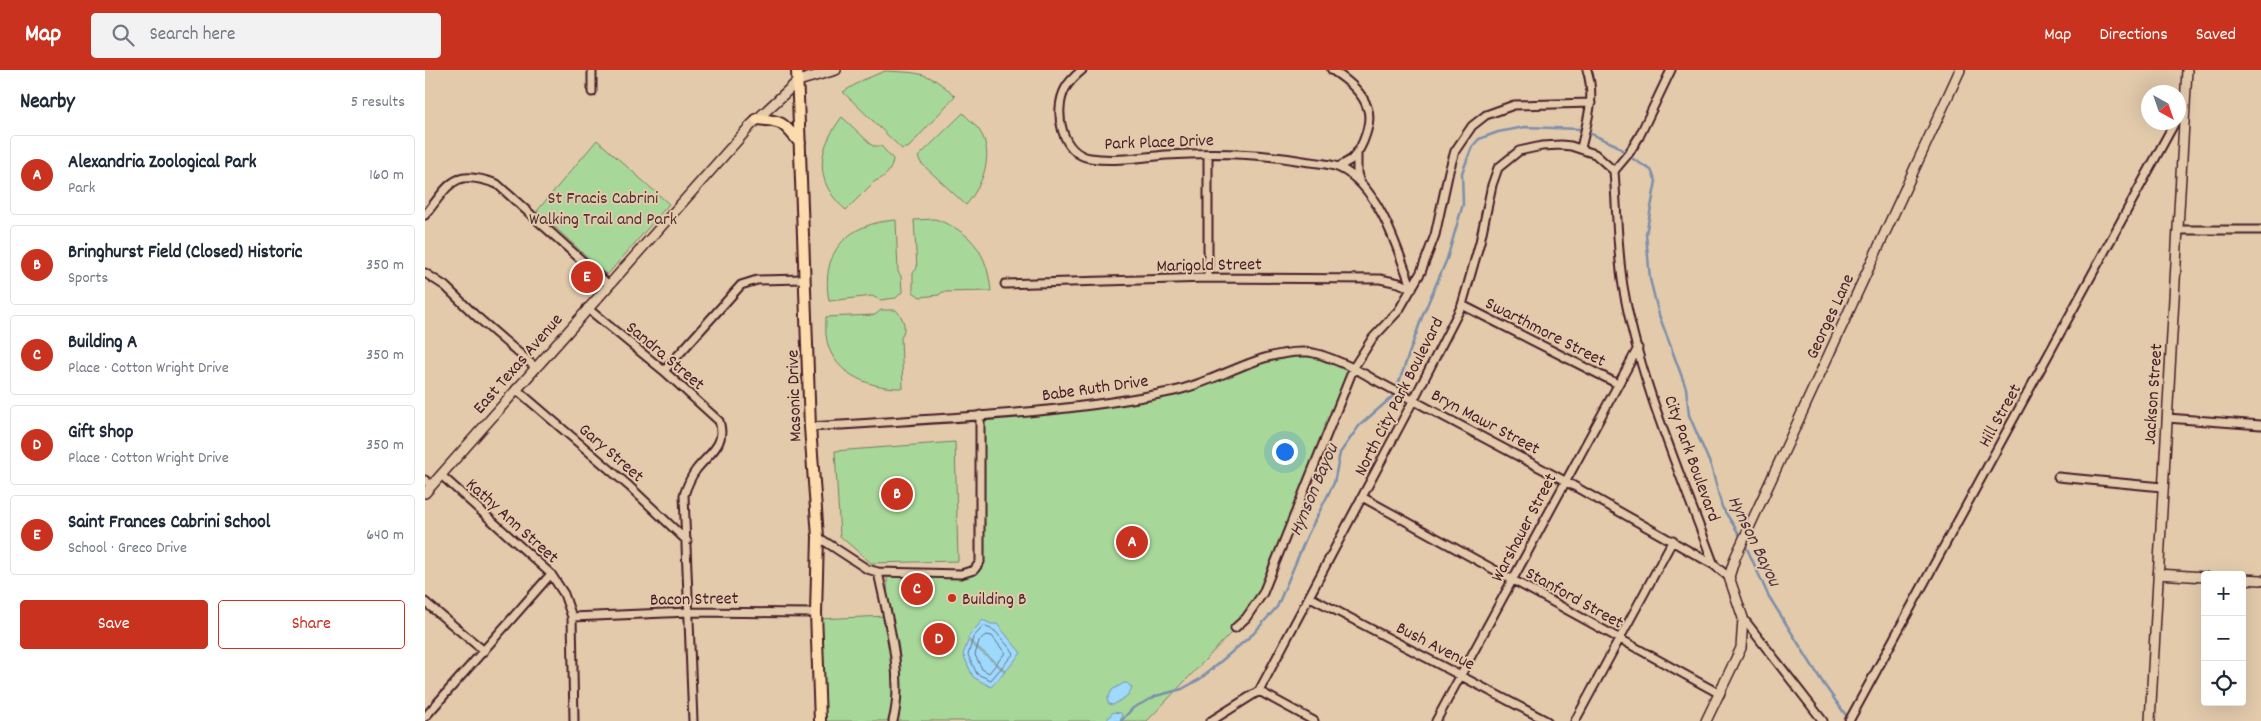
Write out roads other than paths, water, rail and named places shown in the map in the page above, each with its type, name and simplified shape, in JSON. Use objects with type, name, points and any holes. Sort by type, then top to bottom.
[{"type":"main road","name":"Masonic Drive","points":[[797,70],[810,426],[818,537],[816,613],[820,721]]},
{"type":"main road","points":[[757,119],[778,120],[784,123],[800,143]]},
{"type":"street","points":[[592,70],[592,92]]},
{"type":"street","points":[[798,81],[835,70]]},
{"type":"street","name":"Park Place Drive","points":[[1083,70],[1071,79],[1064,90],[1061,102],[1062,127],[1071,147],[1079,154],[1090,158],[1108,159],[1208,155],[1263,156],[1338,166]]},
{"type":"street","points":[[1332,70],[1351,84],[1368,108],[1368,122],[1357,152],[1352,159],[1338,166],[1361,185],[1387,221],[1412,289]]},
{"type":"street","points":[[1581,148],[1592,91],[1587,70]]},
{"type":"street","points":[[1614,172],[1639,137],[1671,70]]},
{"type":"street","name":"Georges Lane","points":[[1729,577],[1739,549],[1960,70]]},
{"type":"street","name":"Jackson Street","points":[[2186,86],[2187,70]]},
{"type":"street","name":"East Texas Avenue","points":[[427,486],[441,475],[608,284],[757,119],[798,81]]},
{"type":"street","points":[[1235,628],[1246,618],[1263,593],[1354,367],[1367,346],[1399,310],[1421,272],[1435,235],[1455,151],[1472,126],[1486,116],[1514,105],[1591,103]]},
{"type":"street","name":"Hill Street","points":[[1849,721],[2171,130]]},
{"type":"street","name":"Jackson Street","points":[[2150,721],[2184,130]]},
{"type":"street","name":"North City Park Boulevard","points":[[1211,721],[1259,691],[1462,305],[1480,242],[1491,185],[1498,168],[1513,155],[1525,149],[1561,145],[1581,148],[1601,158],[1614,172]]},
{"type":"street","points":[[1357,152],[1357,173],[1361,185]]},
{"type":"street","points":[[1208,155],[1208,278]]},
{"type":"street","name":"City Park Boulevard","points":[[1614,172],[1623,285],[1637,348],[1661,421],[1715,565],[1729,577]]},
{"type":"street","points":[[425,215],[450,185],[463,177],[478,177],[497,184],[608,284]]},
{"type":"street","points":[[2178,230],[2261,230]]},
{"type":"street","points":[[425,272],[445,286],[535,367]]},
{"type":"street","name":"Marigold Street","points":[[1005,284],[1208,278],[1380,279],[1399,282],[1412,289]]},
{"type":"street","points":[[664,371],[741,285],[757,280],[805,279]]},
{"type":"street","name":"Swarthmore Street","points":[[1462,305],[1618,384]]},
{"type":"street","name":"Sandra Street","points":[[587,308],[664,371],[719,421],[722,435],[718,445],[695,471],[684,495],[687,541]]},
{"type":"street","name":"Warshauer Street","points":[[1436,721],[1637,348]]},
{"type":"street","name":"Babe Ruth Drive","points":[[810,426],[979,415],[1084,405],[1175,391],[1215,378],[1261,359],[1289,353],[1310,352],[1354,367],[1373,379]]},
{"type":"street","name":"Bryn Mawr Street","points":[[1373,379],[1565,481],[1715,565]]},
{"type":"street","name":"Gary Street","points":[[516,389],[629,486],[687,541]]},
{"type":"street","points":[[818,537],[867,569],[878,572],[961,574],[974,570],[980,562],[979,415]]},
{"type":"street","points":[[2167,418],[2261,425]]},
{"type":"street","name":"Kathy Ann Street","points":[[441,475],[551,574],[564,594],[572,617],[574,721]]},
{"type":"street","points":[[2058,477],[2162,487]]},
{"type":"street","name":"Stanford Street","points":[[1362,497],[1720,694]]},
{"type":"street","points":[[1575,721],[1673,540]]},
{"type":"street","points":[[687,541],[693,721]]},
{"type":"street","points":[[878,572],[892,635],[897,692],[893,720]]},
{"type":"street","points":[[425,717],[551,574]]},
{"type":"street","points":[[2158,574],[2201,577]]},
{"type":"street","points":[[1729,577],[1743,618],[1823,721]]},
{"type":"street","points":[[2246,579],[2261,580]]},
{"type":"street","name":"Bush Avenue","points":[[1310,597],[1547,721]]},
{"type":"street","points":[[425,602],[484,651]]},
{"type":"street","name":"Bacon Street","points":[[572,617],[689,612],[816,613]]},
{"type":"street","points":[[1706,721],[1741,648],[1743,618]]},
{"type":"street","points":[[1259,691],[1314,721]]},
{"type":"water","points":[[983,620],[991,624],[997,624],[1021,653],[1006,671],[967,638]]},
{"type":"water","points":[[968,641],[1005,672],[991,687],[973,677],[963,654]]},
{"type":"water","points":[[1127,683],[1132,688],[1127,696],[1113,705],[1109,704],[1107,700],[1112,690]]},
{"type":"water","points":[[1113,712],[1121,713],[1120,721],[1108,721]]},
{"type":"waterway","name":"Hynson Bayou","points":[[1121,721],[1133,708],[1156,696],[1182,689],[1200,679],[1253,634],[1277,607],[1307,536],[1334,483],[1340,453],[1359,426],[1392,397],[1399,382],[1422,317],[1447,259],[1463,204],[1462,173],[1472,147],[1479,139],[1498,132],[1525,127],[1580,129]]},
{"type":"waterway","name":"Hynson Bayou","points":[[1591,134],[1616,145],[1623,151]]},
{"type":"waterway","name":"Hynson Bayou","points":[[1633,159],[1651,170],[1656,181],[1646,234],[1650,279],[1659,315],[1686,388],[1689,415],[1711,466],[1722,507],[1741,537]]},
{"type":"waterway","name":"Hynson Bayou","points":[[1745,544],[1768,595],[1823,683],[1845,714],[1853,721]]},
{"type":"place","name":"Saint Frances Cabrini School","points":[[587,277]]},
{"type":"place","name":"Bringhurst Field (Closed) Historic","points":[[897,494]]},
{"type":"place","name":"Alexandria Zoological Park","points":[[1132,542]]},
{"type":"place","name":"Building A","points":[[917,589]]},
{"type":"place","name":"Building B","points":[[952,598]]},
{"type":"place","name":"Gift Shop","points":[[939,639]]},
{"type":"park label","name":"St Fracis Cabrini Walking Trail and Park","points":[[603,207]]}]
